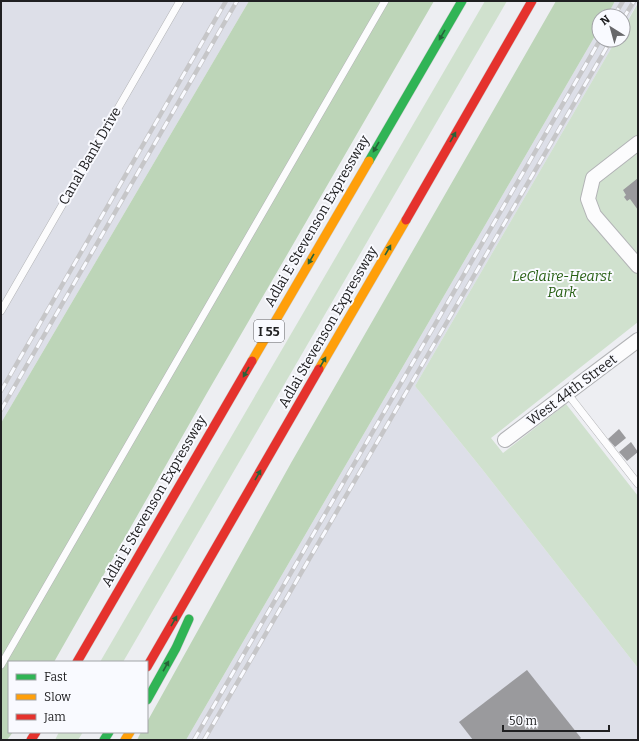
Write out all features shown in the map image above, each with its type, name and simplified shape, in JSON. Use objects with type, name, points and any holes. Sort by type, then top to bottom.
[{"type":"highway","name":"Adlai E Stevenson Expressway","points":[[77,661],[462,1]]},
{"type":"highway","name":"Adlai Stevenson Expressway","points":[[148,665],[532,1]]},
{"type":"highway","points":[[201,592],[239,509]]},
{"type":"highway","points":[[148,698],[176,648],[192,613]]},
{"type":"street","points":[[638,143],[593,178],[588,199],[594,215],[638,266]]},
{"type":"street","name":"West 44th Street","points":[[505,440],[638,340]]},
{"type":"lane","name":"Canal Bank Drive","points":[[1,311],[180,1]]},
{"type":"lane","points":[[1,665],[385,1]]},
{"type":"lane","points":[[567,393],[638,484]]},
{"type":"shaded area","points":[[1,1],[249,1],[1,423]]},
{"type":"shaded area","points":[[615,1],[638,1],[631,14],[631,8],[611,8]]},
{"type":"shaded area","points":[[591,43],[591,48],[611,48],[415,386],[638,668],[638,740],[186,740]]},
{"type":"green space","points":[[249,1],[434,1],[207,393],[55,661],[8,661],[8,733],[12,733],[7,740],[1,740],[1,423]]},
{"type":"green space","points":[[485,1],[507,1],[124,661],[101,661]]},
{"type":"green space","points":[[556,1],[615,1],[611,8],[591,8],[591,43],[186,740],[137,740],[140,733],[148,733],[148,720],[291,463]]},
{"type":"green space","name":"LeClaire-Hearst Park","points":[[638,3],[638,322],[491,438],[503,453],[566,404],[638,496],[638,668],[415,386],[611,48],[631,48],[631,15]]},
{"type":"green space","points":[[58,733],[82,733],[78,740],[55,740]]},
{"type":"building","points":[[638,178],[638,210],[630,199],[627,201],[624,197],[626,195],[623,190]]},
{"type":"building","points":[[619,429],[626,438],[615,447],[608,439]]},
{"type":"building","points":[[631,442],[638,452],[627,461],[619,452]]},
{"type":"building","points":[[527,670],[581,738],[579,740],[473,740],[459,722]]},
{"type":"railway","points":[[1,391],[226,1]]},
{"type":"railway","points":[[1,410],[237,1]]},
{"type":"railway","points":[[619,8],[623,1]]},
{"type":"railway","points":[[630,8],[634,1]]},
{"type":"railway","points":[[194,740],[595,48]]},
{"type":"railway","points":[[204,740],[606,48]]},
{"type":"traffic: fast","points":[[369,161],[462,1]]},
{"type":"traffic: fast","points":[[148,698],[176,648],[189,619]]},
{"type":"traffic: fast","points":[[104,740],[108,733]]},
{"type":"traffic: slow","points":[[252,361],[369,161]]},
{"type":"traffic: slow","points":[[319,369],[406,220]]},
{"type":"traffic: slow","points":[[125,740],[129,733]]},
{"type":"traffic: jam","points":[[406,220],[532,1]]},
{"type":"traffic: jam","points":[[78,661],[252,361]]},
{"type":"traffic: jam","points":[[148,665],[319,369]]},
{"type":"traffic: jam","points":[[31,740],[35,733]]}]
